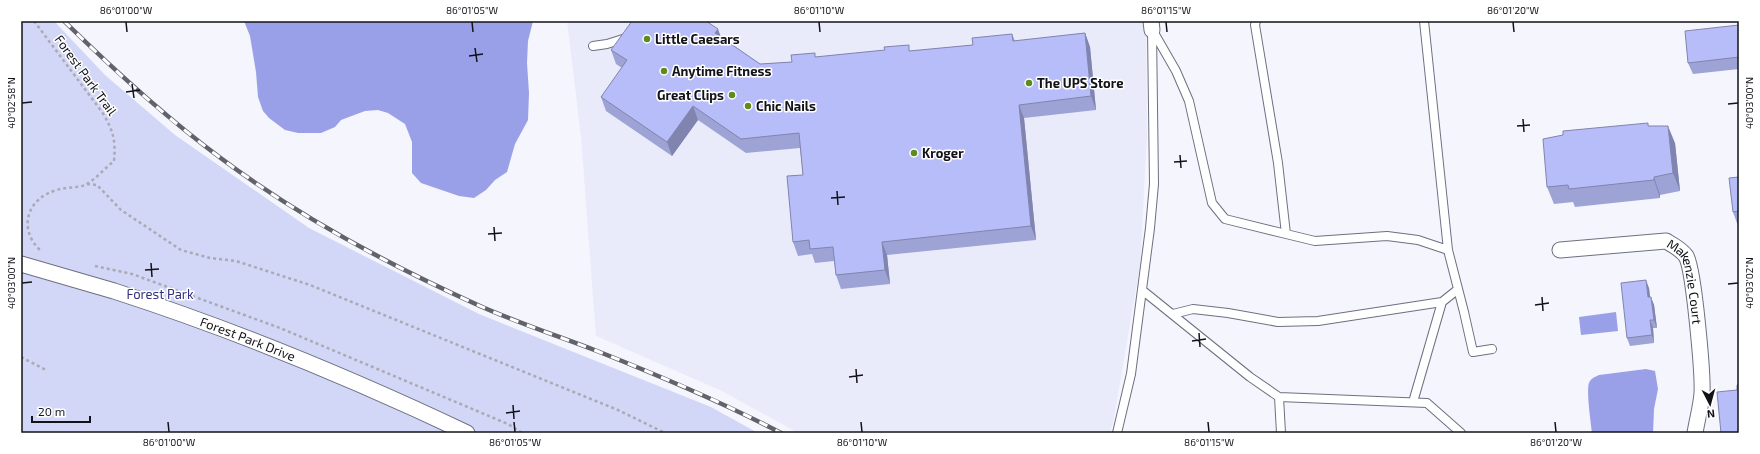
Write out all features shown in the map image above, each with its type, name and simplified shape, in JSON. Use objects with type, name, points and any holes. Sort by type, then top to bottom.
[{"type":"street","name":"Makenzie Court","points":[[1560,250],[1666,241],[1676,246],[1686,256],[1690,269],[1694,297],[1702,393],[1695,433]]},
{"type":"street","name":"Forest Park Drive","points":[[21,264],[114,291],[195,319],[329,371],[467,433]]},
{"type":"lane","points":[[1256,21],[1278,163],[1286,234]]},
{"type":"lane","points":[[1424,21],[1448,250],[1473,352],[1492,349]]},
{"type":"lane","points":[[1152,26],[1176,71],[1189,100],[1212,203],[1225,219],[1315,241],[1387,236],[1418,240],[1448,250]]},
{"type":"lane","points":[[1117,433],[1131,374],[1154,184],[1152,26]]},
{"type":"lane","points":[[592,46],[618,42],[629,37],[632,33]]},
{"type":"lane","points":[[1142,290],[1250,377],[1279,397],[1427,403],[1462,433]]},
{"type":"lane","points":[[1173,314],[1193,309],[1228,313],[1278,322],[1318,322],[1442,302],[1457,290]]},
{"type":"lane","points":[[1414,402],[1442,302]]},
{"type":"lane","points":[[1279,397],[1281,433]]},
{"type":"path","name":"Forest Park Trail","points":[[34,21],[102,112],[110,126],[114,138],[114,161],[86,184],[57,190],[44,195],[35,204],[28,216],[27,232],[34,245],[45,254]]},
{"type":"path","points":[[86,184],[97,185],[121,210],[181,250],[210,258],[236,261],[310,285],[618,410],[665,433]]},
{"type":"path","points":[[21,357],[46,370]]},
{"type":"shaded area","points":[[567,21],[1146,21],[1147,136],[1140,265],[1114,418],[1110,433],[798,433],[722,391],[596,336],[581,137]]},
{"type":"green space","name":"Forest Park","points":[[21,21],[54,21],[105,75],[175,135],[309,228],[479,314],[711,407],[758,433],[21,433]]},
{"type":"water","points":[[244,21],[533,21],[528,41],[528,120],[515,144],[507,172],[474,198],[459,196],[421,183],[412,173],[412,142],[405,124],[388,113],[378,110],[365,111],[341,120],[335,127],[321,133],[298,133],[285,130],[269,118],[263,111],[258,97],[256,72],[250,36]]},
{"type":"water","points":[[1616,312],[1618,331],[1581,335],[1579,317]]},
{"type":"water","points":[[1646,369],[1655,371],[1658,389],[1654,409],[1653,433],[1592,433],[1588,393],[1588,387],[1591,380],[1599,375]]},
{"type":"building","points":[[632,21],[706,21],[718,29],[715,33],[760,64],[792,62],[791,55],[815,53],[815,57],[885,50],[884,47],[909,45],[909,51],[973,45],[972,38],[1012,34],[1013,41],[1085,33],[1091,96],[1019,105],[1031,226],[882,242],[885,270],[836,275],[833,247],[810,249],[809,240],[793,242],[787,176],[803,175],[799,133],[741,139],[693,106],[667,142],[601,97],[627,60],[611,50]]},
{"type":"building","points":[[1739,25],[1739,57],[1688,63],[1685,31]]},
{"type":"building","points":[[1648,123],[1648,126],[1668,126],[1673,173],[1654,177],[1654,180],[1569,189],[1568,185],[1547,187],[1543,139],[1563,135],[1563,131]]},
{"type":"building","points":[[1739,177],[1739,211],[1733,212],[1729,178]]},
{"type":"building","points":[[1646,280],[1648,297],[1651,297],[1654,320],[1650,320],[1652,335],[1627,338],[1621,283]]},
{"type":"building","points":[[1739,384],[1739,433],[1721,433],[1717,392],[1737,390],[1737,385]]},
{"type":"railway","points":[[64,21],[140,93],[180,127],[252,181],[314,221],[412,274],[480,306],[523,324],[597,351],[667,380],[713,400],[781,433]]},
{"type":"place","name":"Little Caesars","points":[[647,39]]},
{"type":"place","name":"Anytime Fitness","points":[[664,71]]},
{"type":"place","name":"The UPS Store","points":[[1029,83]]},
{"type":"place","name":"Great Clips","points":[[732,95]]},
{"type":"place","name":"Chic Nails","points":[[748,106]]},
{"type":"place","name":"Kroger","points":[[914,153]]}]
